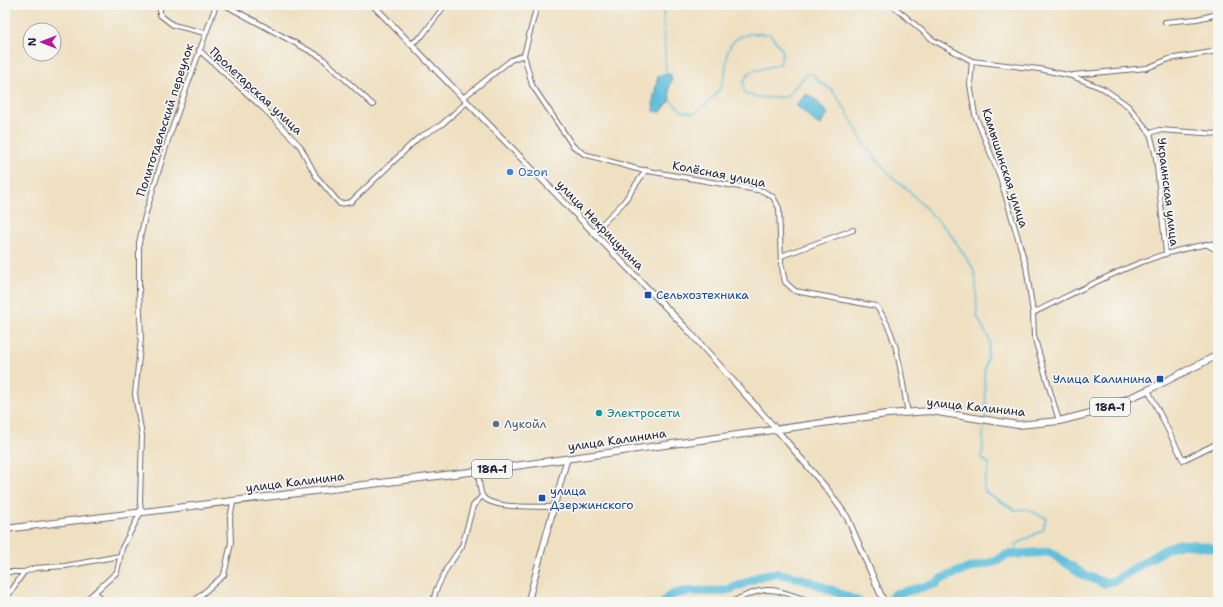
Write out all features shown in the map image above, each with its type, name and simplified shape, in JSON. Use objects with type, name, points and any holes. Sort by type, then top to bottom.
[{"type":"main road","name":"улица Калинина","points":[[5,529],[478,471],[776,429],[908,413],[931,411],[1018,425],[1059,421],[1099,412],[1148,390],[1218,355]]},
{"type":"street","points":[[160,5],[160,15],[173,24],[205,33]]},
{"type":"street","name":"Политотдельский переулок","points":[[141,512],[142,436],[135,394],[141,338],[138,288],[139,243],[149,201],[199,50],[216,5]]},
{"type":"street","points":[[225,5],[321,57],[373,105]]},
{"type":"street","name":"улица Некрицухина","points":[[373,5],[687,329],[776,429],[827,489],[847,517],[882,599]]},
{"type":"street","points":[[411,44],[422,36],[445,5]]},
{"type":"street","name":"Колёсная улица","points":[[537,5],[524,55],[532,85],[573,146],[584,154],[646,170],[763,191],[773,197],[779,208],[781,256],[785,282],[795,291],[876,306],[884,316],[893,336],[908,413]]},
{"type":"street","points":[[892,5],[933,40],[972,62]]},
{"type":"street","points":[[1165,22],[1197,19],[1218,14]]},
{"type":"street","name":"Пролетарская улица","points":[[199,50],[264,110],[300,146],[316,176],[340,204],[351,202],[418,138],[441,125],[465,100]]},
{"type":"street","points":[[1072,76],[1147,68],[1169,59],[1218,51]]},
{"type":"street","points":[[465,100],[511,60],[524,55]]},
{"type":"street","name":"Украинская улица","points":[[972,62],[1038,69],[1072,76],[1104,90],[1128,106],[1150,133],[1156,157],[1166,253]]},
{"type":"street","name":"Камышинская улица","points":[[972,62],[970,84],[976,115],[1000,177],[1026,266],[1033,313],[1034,336],[1059,421]]},
{"type":"street","name":"Украинская улица","points":[[1150,133],[1159,130],[1218,134]]},
{"type":"street","points":[[594,232],[623,203],[646,170]]},
{"type":"street","points":[[781,256],[853,230]]},
{"type":"street","points":[[1033,313],[1134,264],[1166,253],[1206,244],[1218,243]]},
{"type":"street","points":[[1206,244],[1218,252]]},
{"type":"street","points":[[1148,390],[1183,460],[1218,443]]},
{"type":"street","points":[[528,602],[567,459]]},
{"type":"street","points":[[478,471],[482,496],[490,503],[501,505],[554,507]]},
{"type":"street","points":[[433,602],[436,590],[447,568],[462,546],[473,506],[482,496]]},
{"type":"street","points":[[193,602],[224,575],[231,543],[230,518],[233,503],[236,501]]},
{"type":"street","points":[[84,602],[116,572],[120,556],[131,529],[141,512]]},
{"type":"street","points":[[5,572],[24,572],[35,568],[65,566],[120,556]]},
{"type":"street","points":[[5,600],[24,572]]},
{"type":"street","points":[[732,602],[746,594],[763,589],[782,591],[815,602]]},
{"type":"street","points":[[95,592],[104,602]]},
{"type":"water","points":[[670,74],[672,79],[669,87],[670,100],[661,112],[654,111],[653,101],[658,76]]},
{"type":"water","points":[[806,94],[816,100],[828,114],[820,125],[796,105]]},
{"type":"waterway","points":[[666,75],[663,15],[667,5]]},
{"type":"waterway","points":[[670,100],[682,111],[695,113],[704,106],[716,94],[722,84],[726,72],[728,51],[731,45],[740,37],[751,34],[770,34],[783,51],[780,64],[750,72],[743,82],[745,94],[763,98],[786,97],[807,74],[813,74],[818,81],[832,90],[846,110],[866,147],[892,177],[906,188],[949,232],[973,268],[976,281],[977,316],[990,341],[984,374],[986,408],[985,418]]},
{"type":"waterway","points":[[984,422],[982,459],[989,463],[984,483],[985,492],[1015,510],[1027,509],[1046,518],[1043,530],[1015,545],[1018,554]]},
{"type":"waterway","points":[[888,602],[895,594],[935,584],[941,579],[966,569],[997,561],[1005,555],[1050,552],[1084,575],[1104,583],[1116,580],[1164,550],[1179,544],[1218,549]]},
{"type":"waterway","points":[[664,602],[669,597],[682,592],[729,590],[756,578],[770,574],[787,575],[808,581],[859,602]]},
{"type":"place","name":"Ozon","points":[[510,172]]},
{"type":"place","name":"Сельхозтехника","points":[[648,295]]},
{"type":"place","name":"Улица Калинина","points":[[1160,379]]},
{"type":"place","name":"Электросети","points":[[599,413]]},
{"type":"place","name":"Лукойл","points":[[496,424]]},
{"type":"place","name":"улица Дзержинского","points":[[542,498]]}]
